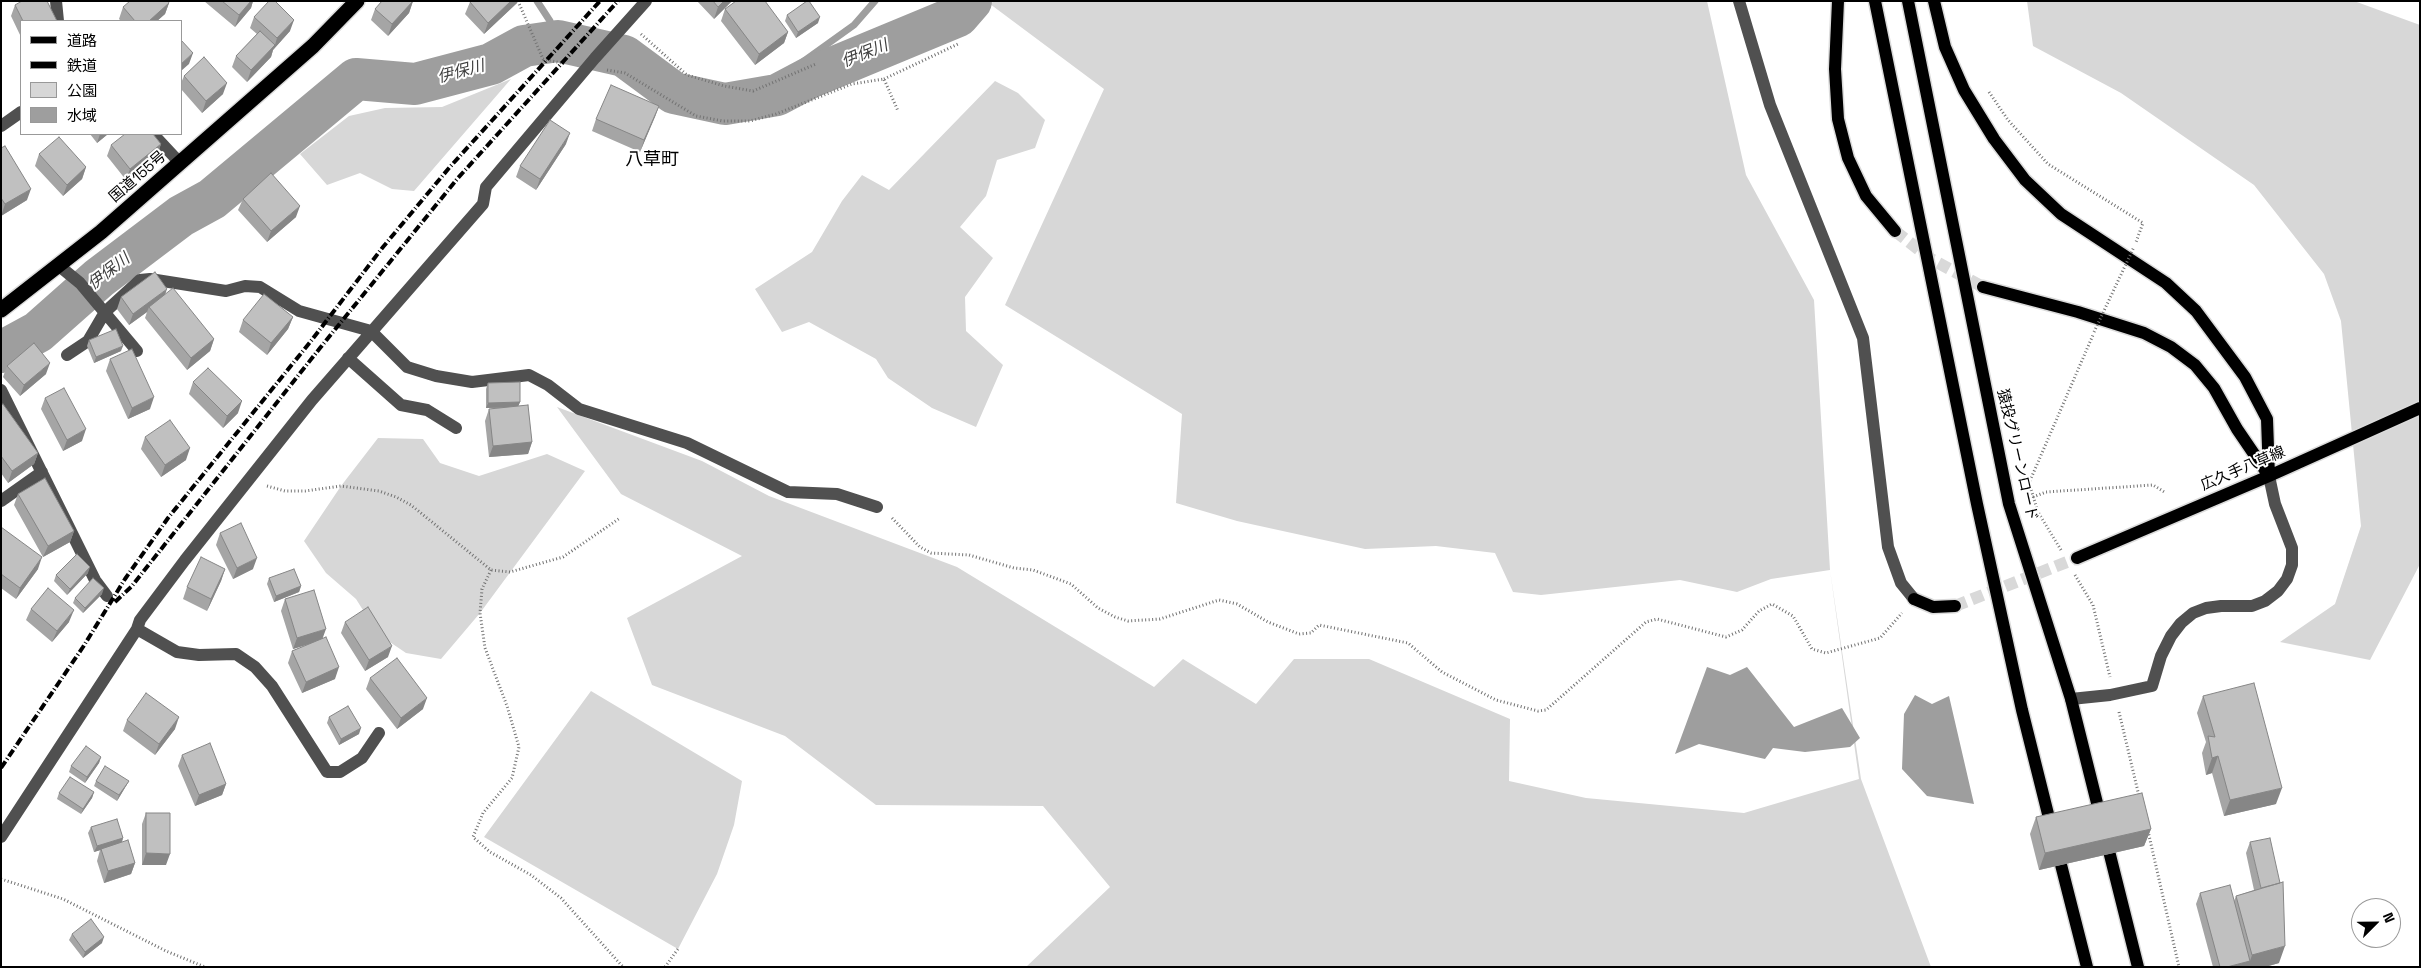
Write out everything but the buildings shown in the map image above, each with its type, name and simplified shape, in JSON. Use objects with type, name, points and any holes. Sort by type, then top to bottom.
[{"type":"highway","name":"国道155号","points":[[1,310],[101,232],[313,46],[357,1]]},
{"type":"main road","points":[[1838,1],[1835,69],[1838,119],[1848,158],[1866,196],[1895,231]]},
{"type":"main road","points":[[1875,1],[2022,710],[2087,967]]},
{"type":"main road","name":"猿投グリーンロード","points":[[1908,1],[2009,504],[2072,699],[2138,967]]},
{"type":"main road","points":[[1934,1],[1945,46],[1964,90],[1994,139],[2024,180],[2061,214],[2166,283],[2196,311],[2245,377],[2267,419],[2269,476]]},
{"type":"main road","points":[[1983,287],[2078,312],[2144,333],[2171,347],[2195,364],[2214,388],[2237,430],[2269,476]]},
{"type":"main road","name":"広久手八草線","points":[[2077,558],[2269,476],[2420,408]]},
{"type":"main road","points":[[1914,599],[1933,607],[1955,606]]},
{"type":"street","points":[[56,1],[58,20]]},
{"type":"street","points":[[1,837],[137,629],[140,620],[162,590],[348,358],[395,307],[483,204],[486,187],[646,1]]},
{"type":"street","points":[[1739,1],[1770,105],[1862,338],[1888,547],[1900,583],[1914,599]]},
{"type":"street","points":[[1,126],[20,113]]},
{"type":"street","points":[[154,135],[180,163]]},
{"type":"street","points":[[58,266],[80,283],[137,351]]},
{"type":"street","points":[[67,354],[88,341],[105,312],[140,280],[150,279],[226,291],[245,286],[260,287],[299,311],[371,331],[407,367],[436,376],[472,382],[529,375],[548,385],[579,409],[687,443],[788,492],[836,494],[877,507]]},
{"type":"street","points":[[348,358],[401,405],[427,410],[456,428]]},
{"type":"street","points":[[1,390],[95,580],[107,596]]},
{"type":"street","points":[[1,501],[42,472]]},
{"type":"street","points":[[2072,699],[2114,694],[2152,686],[2161,656],[2172,636],[2181,623],[2193,613],[2206,608],[2222,606],[2252,606],[2266,601],[2278,591],[2287,579],[2292,565],[2292,548],[2275,504],[2269,476]]},
{"type":"street","points":[[137,629],[177,652],[199,655],[236,654],[256,667],[272,686],[327,772],[340,772],[362,758],[379,733]]},
{"type":"path","points":[[518,1],[543,59],[591,63],[625,73],[696,116],[723,121],[759,119],[852,84],[884,79],[958,44]]},
{"type":"path","points":[[627,22],[687,75],[724,86],[753,91],[816,64]]},
{"type":"path","points":[[884,79],[898,111]]},
{"type":"path","points":[[1987,89],[2008,120],[2048,164],[2143,223],[2029,484],[2038,512],[2063,554]]},
{"type":"path","points":[[253,475],[266,486],[285,491],[306,491],[321,487],[342,486],[379,491],[396,497],[411,505],[492,570],[510,572],[564,557],[620,518]]},
{"type":"path","points":[[2033,497],[2046,492],[2153,485],[2166,493]]},
{"type":"path","points":[[877,507],[889,514],[920,547],[931,553],[969,555],[1014,568],[1033,570],[1071,584],[1098,608],[1115,617],[1128,621],[1160,619],[1219,600],[1237,604],[1268,622],[1298,634],[1311,633],[1319,625],[1408,643],[1442,672],[1496,700],[1538,711],[1546,710],[1646,622],[1657,619],[1726,637],[1742,630],[1759,611],[1772,604],[1793,616],[1812,649],[1826,653],[1880,638],[1914,599]]},
{"type":"path","points":[[492,570],[482,589],[480,613],[485,648],[507,706],[519,746],[512,778],[483,813],[473,837],[490,852],[531,875],[561,898],[623,967]]},
{"type":"path","points":[[2073,571],[2093,605],[2140,799]]},
{"type":"path","points":[[2147,828],[2179,967]]},
{"type":"path","points":[[1,879],[63,899],[166,951],[205,967]]},
{"type":"path","points":[[665,967],[678,948]]},
{"type":"green space","points":[[994,1],[1707,1],[1746,175],[1814,300],[1830,570],[1771,579],[1737,592],[1680,580],[1541,595],[1513,592],[1495,553],[1436,546],[1365,549],[1237,521],[1176,503],[1182,414],[1005,305],[1104,89],[990,4]]},
{"type":"green space","points":[[2027,1],[2354,1],[2420,25],[2420,564],[2370,660],[2280,642],[2335,604],[2361,526],[2341,321],[2324,274],[2254,185],[2121,93],[2033,46]]},
{"type":"green space","points":[[511,79],[414,191],[392,189],[360,173],[327,185],[300,154],[349,116],[385,108],[442,107]]},
{"type":"green space","points":[[995,81],[1018,93],[1045,120],[1035,148],[997,160],[986,196],[960,227],[993,258],[965,297],[966,331],[1003,365],[976,427],[932,408],[888,378],[876,359],[809,322],[782,332],[755,289],[812,252],[842,201],[862,175],[889,190]]},
{"type":"green space","points":[[557,407],[702,461],[769,496],[957,567],[1154,687],[1183,659],[1256,704],[1294,659],[1369,659],[1510,719],[1509,781],[1586,798],[1744,813],[1859,779],[1830,570],[1861,779],[1931,967],[1026,967],[1110,887],[1043,806],[876,805],[785,736],[652,685],[627,618],[742,556],[621,494]]},
{"type":"green space","points":[[378,438],[423,439],[440,463],[479,476],[547,454],[585,471],[480,613],[441,659],[406,653],[378,634],[356,599],[326,573],[304,541],[341,486]]},
{"type":"green space","points":[[591,691],[742,781],[734,825],[717,874],[678,949],[484,837]]},
{"type":"water","points":[[1707,667],[1730,675],[1747,667],[1794,727],[1842,708],[1860,738],[1850,747],[1805,752],[1773,748],[1765,759],[1699,744],[1675,754]]},
{"type":"water","points":[[1915,695],[1932,704],[1949,696],[1974,804],[1927,796],[1902,769],[1904,714]]},
{"type":"waterway","points":[[537,1],[550,21],[558,41]]},
{"type":"waterway","points":[[801,63],[854,25],[875,1]]},
{"type":"waterway","name":"伊保川","points":[[1,352],[38,332],[99,278],[181,216],[212,199],[356,79],[415,84],[491,64],[524,46],[558,41],[624,56],[674,93],[725,104],[777,95],[811,77],[958,16],[971,1]]},
{"type":"tunnel","points":[[1895,231],[1931,259],[1983,287]]},
{"type":"tunnel","points":[[1955,606],[2077,558]]},
{"type":"railway","points":[[1,768],[83,647],[125,579],[168,518],[311,341],[383,247],[449,168],[600,1]]},
{"type":"railway","points":[[115,602],[132,586],[320,348],[458,178],[618,1]]},
{"type":"district","name":"八草町","points":[[652,160]]}]
